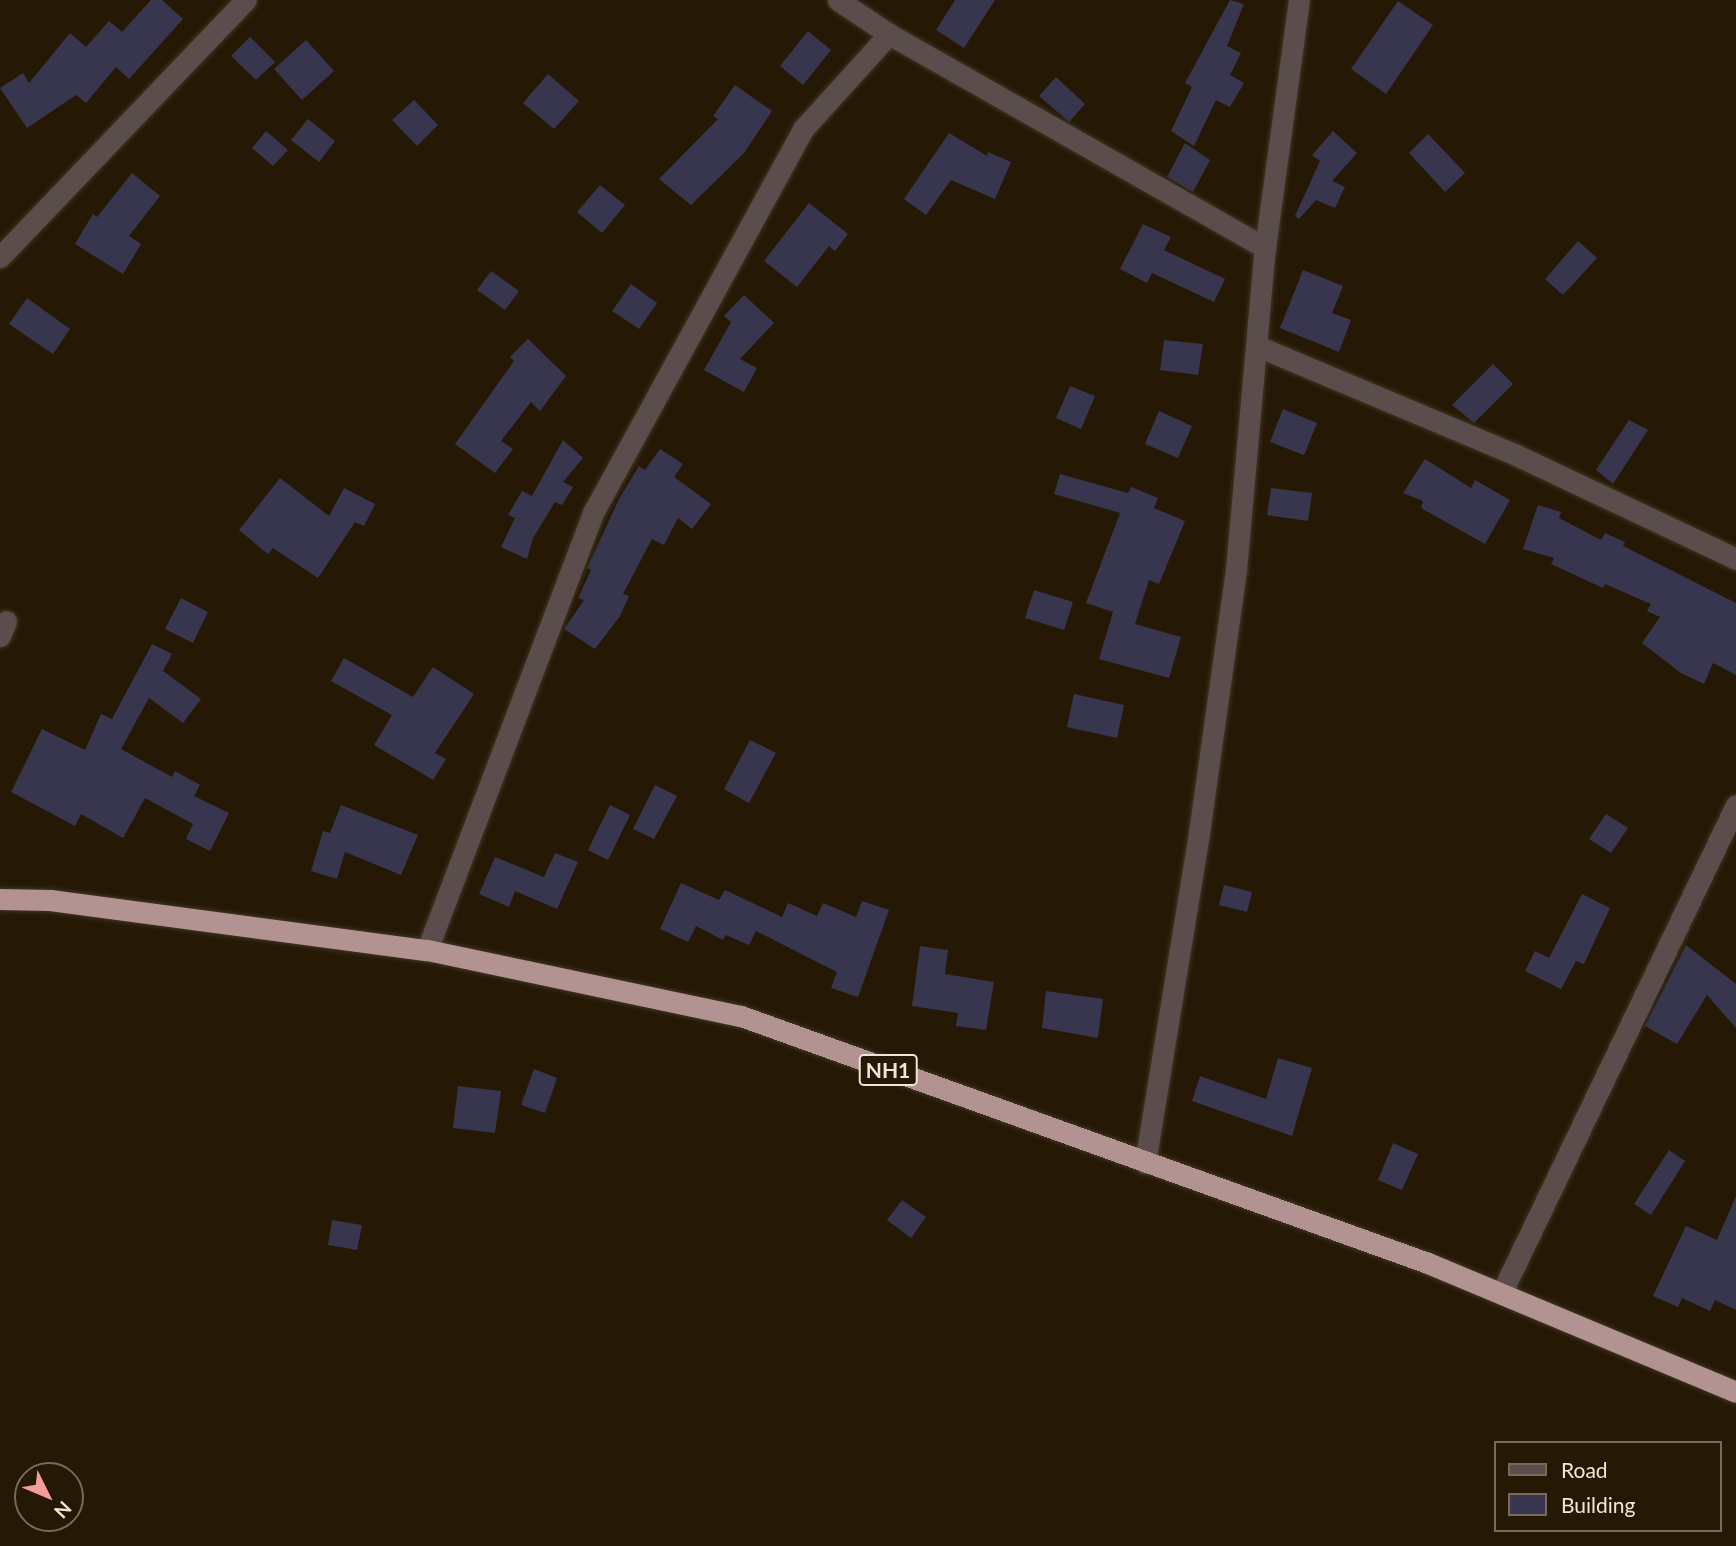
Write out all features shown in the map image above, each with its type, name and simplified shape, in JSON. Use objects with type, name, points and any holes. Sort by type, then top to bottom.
[{"type":"highway","name":"NH1","points":[[0,899],[50,900],[427,950],[741,1016],[1502,1292],[1736,1392]]},
{"type":"street","points":[[0,257],[246,0]]},
{"type":"street","points":[[838,0],[889,34],[1265,248]]},
{"type":"street","points":[[1145,1163],[1234,583],[1265,248],[1300,0]]},
{"type":"street","points":[[427,950],[594,511],[804,128],[889,34]]},
{"type":"street","points":[[1257,346],[1514,454],[1736,559]]},
{"type":"street","points":[[1502,1292],[1736,805]]},
{"type":"building","points":[[151,0],[162,0],[183,19],[129,79],[116,67],[86,103],[76,95],[27,128],[0,88],[23,73],[29,83],[70,33],[86,47],[109,21],[122,32]]},
{"type":"building","points":[[955,0],[995,0],[964,48],[936,30]]},
{"type":"building","points":[[1230,0],[1244,4],[1227,46],[1241,53],[1230,75],[1244,83],[1230,107],[1216,100],[1194,146],[1171,131],[1192,87],[1185,83]]},
{"type":"building","points":[[1398,1],[1433,25],[1386,94],[1351,69]]},
{"type":"building","points":[[808,31],[831,50],[803,85],[780,66]]},
{"type":"building","points":[[250,37],[275,62],[256,80],[231,56]]},
{"type":"building","points":[[306,40],[334,71],[302,100],[274,69]]},
{"type":"building","points":[[548,74],[579,101],[554,129],[523,103]]},
{"type":"building","points":[[1056,77],[1085,104],[1069,122],[1039,96]]},
{"type":"building","points":[[735,85],[772,111],[744,153],[691,205],[659,179],[718,119],[713,116]]},
{"type":"building","points":[[414,100],[438,125],[417,146],[392,120]]},
{"type":"building","points":[[308,119],[335,141],[319,162],[291,140]]},
{"type":"building","points":[[266,131],[288,150],[273,166],[252,148]]},
{"type":"building","points":[[1333,131],[1357,153],[1332,181],[1345,187],[1335,208],[1316,200],[1299,219],[1295,216],[1320,161],[1312,155]]},
{"type":"building","points":[[949,133],[987,156],[988,152],[1011,162],[995,199],[951,180],[926,215],[904,199]]},
{"type":"building","points":[[1428,134],[1465,173],[1445,192],[1409,153]]},
{"type":"building","points":[[1185,143],[1210,160],[1193,192],[1167,177]]},
{"type":"building","points":[[132,173],[160,196],[129,236],[141,244],[123,274],[75,244],[93,214],[97,217]]},
{"type":"building","points":[[600,185],[625,205],[602,233],[577,212]]},
{"type":"building","points":[[809,203],[848,234],[835,251],[829,246],[797,287],[764,261]]},
{"type":"building","points":[[1143,224],[1171,237],[1164,250],[1225,279],[1214,302],[1152,273],[1147,283],[1120,269]]},
{"type":"building","points":[[1578,241],[1597,258],[1563,295],[1545,279]]},
{"type":"building","points":[[1303,270],[1343,286],[1332,313],[1351,320],[1339,352],[1280,328]]},
{"type":"building","points":[[491,271],[519,291],[505,310],[477,290]]},
{"type":"building","points":[[631,284],[657,303],[639,329],[612,311]]},
{"type":"building","points":[[744,295],[774,323],[740,359],[757,368],[744,392],[704,370],[731,322],[724,316]]},
{"type":"building","points":[[27,298],[70,329],[53,354],[9,324]]},
{"type":"building","points":[[528,339],[566,376],[540,411],[531,402],[501,441],[513,449],[495,473],[455,444],[514,361],[510,357]]},
{"type":"building","points":[[1164,340],[1203,344],[1198,375],[1160,370]]},
{"type":"building","points":[[1493,364],[1513,384],[1474,423],[1452,405]]},
{"type":"building","points":[[1070,386],[1095,396],[1081,429],[1056,418]]},
{"type":"building","points":[[1283,409],[1317,423],[1304,455],[1270,442]]},
{"type":"building","points":[[1159,411],[1192,426],[1178,458],[1145,444]]},
{"type":"building","points":[[1629,420],[1648,430],[1613,484],[1596,470]]},
{"type":"building","points":[[563,440],[583,458],[563,482],[573,487],[562,505],[555,502],[533,538],[527,559],[501,547],[515,518],[508,515],[522,491],[532,496]]},
{"type":"building","points":[[660,449],[683,464],[674,477],[711,504],[692,529],[678,518],[664,545],[652,539],[623,594],[629,596],[620,616],[595,649],[564,629],[584,600],[578,598],[591,570],[587,568],[619,499],[639,466],[645,470]]},
{"type":"building","points":[[1425,459],[1471,488],[1475,480],[1510,500],[1485,544],[1421,508],[1423,501],[1403,493]]},
{"type":"building","points":[[1060,474],[1128,493],[1131,487],[1158,498],[1154,508],[1185,521],[1159,584],[1149,580],[1135,624],[1181,637],[1169,678],[1099,659],[1113,612],[1086,603],[1120,513],[1054,494]]},
{"type":"building","points":[[280,478],[329,516],[344,488],[375,504],[364,526],[355,522],[318,578],[273,548],[268,554],[239,530]]},
{"type":"building","points":[[1271,488],[1312,493],[1308,521],[1267,515]]},
{"type":"building","points":[[1538,505],[1561,512],[1559,518],[1601,540],[1605,533],[1625,542],[1623,546],[1736,603],[1736,675],[1713,663],[1704,684],[1681,673],[1642,643],[1660,617],[1647,611],[1651,604],[1605,584],[1603,588],[1551,564],[1554,558],[1523,549]]},
{"type":"building","points":[[1034,590],[1073,602],[1064,630],[1025,618]]},
{"type":"building","points":[[181,598],[208,612],[193,643],[165,629]]},
{"type":"building","points":[[152,644],[172,654],[163,671],[201,699],[183,723],[149,698],[121,749],[172,777],[175,771],[200,785],[194,796],[229,813],[210,851],[186,839],[193,824],[145,798],[123,838],[81,814],[75,826],[11,792],[42,729],[85,750],[101,714],[112,719]]},
{"type":"building","points":[[344,658],[413,697],[433,667],[474,694],[435,753],[446,759],[433,780],[374,745],[392,715],[331,681]]},
{"type":"building","points":[[1074,694],[1124,705],[1117,738],[1067,727]]},
{"type":"building","points":[[750,740],[776,753],[749,803],[724,789]]},
{"type":"building","points":[[655,785],[677,796],[654,839],[633,829]]},
{"type":"building","points":[[341,805],[418,835],[401,875],[345,852],[337,879],[311,871],[323,831],[330,833]]},
{"type":"building","points":[[610,805],[630,815],[608,860],[588,850]]},
{"type":"building","points":[[1606,814],[1628,828],[1611,853],[1589,839]]},
{"type":"building","points":[[555,853],[578,862],[557,909],[515,891],[509,907],[479,894],[495,857],[544,877]]},
{"type":"building","points":[[681,883],[719,900],[725,890],[782,917],[788,903],[817,916],[823,903],[856,917],[862,901],[889,910],[858,997],[831,988],[837,972],[756,931],[749,945],[726,935],[723,940],[696,926],[688,942],[660,929]]},
{"type":"building","points":[[1224,885],[1252,892],[1247,912],[1219,905]]},
{"type":"building","points":[[1582,894],[1610,908],[1584,964],[1576,961],[1561,989],[1525,971],[1535,951],[1549,958]]},
{"type":"building","points":[[1686,945],[1736,984],[1736,1028],[1707,995],[1677,1044],[1645,1026]]},
{"type":"building","points":[[920,946],[948,950],[945,974],[994,982],[986,1030],[956,1026],[958,1013],[912,1006]]},
{"type":"building","points":[[1046,991],[1103,999],[1098,1038],[1042,1028]]},
{"type":"building","points":[[1278,1058],[1312,1068],[1292,1136],[1192,1101],[1200,1076],[1266,1099]]},
{"type":"building","points":[[534,1069],[557,1078],[545,1113],[521,1105]]},
{"type":"building","points":[[458,1086],[501,1091],[495,1133],[453,1128]]},
{"type":"building","points":[[1393,1143],[1418,1154],[1402,1190],[1378,1180]]},
{"type":"building","points":[[1669,1150],[1685,1161],[1651,1215],[1634,1204]]},
{"type":"building","points":[[1736,1196],[1736,1310],[1715,1300],[1710,1311],[1682,1298],[1678,1307],[1653,1296],[1686,1226],[1717,1240]]},
{"type":"building","points":[[902,1200],[926,1217],[911,1238],[887,1220]]},
{"type":"building","points":[[332,1220],[362,1225],[357,1250],[328,1245]]}]
